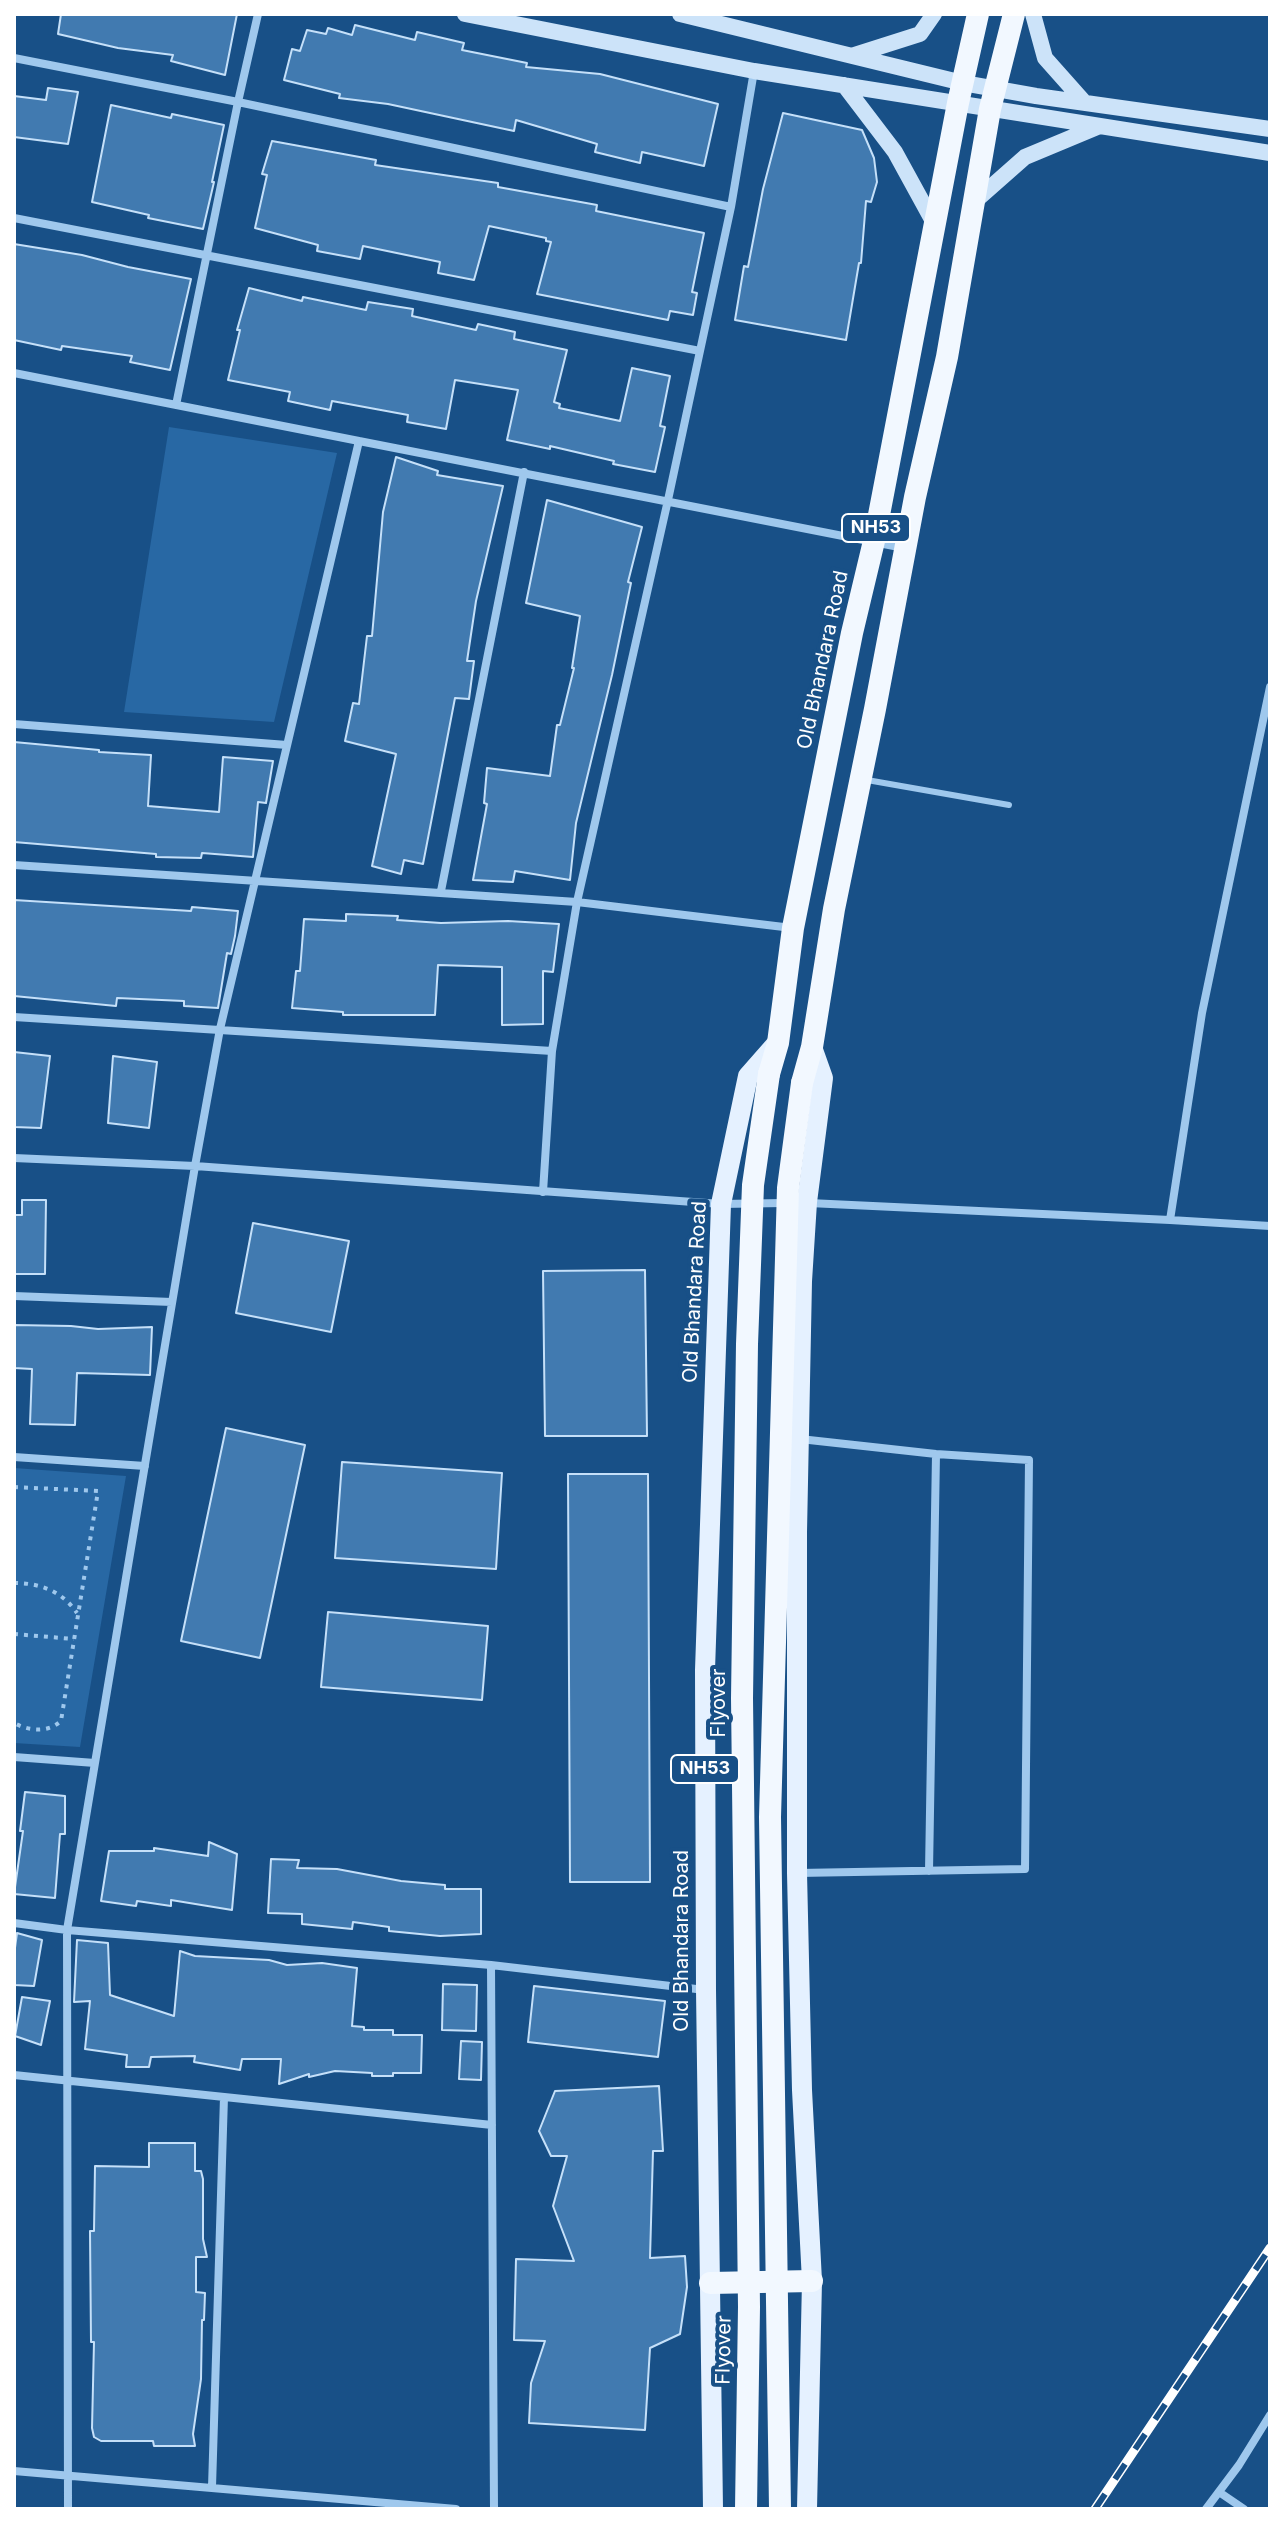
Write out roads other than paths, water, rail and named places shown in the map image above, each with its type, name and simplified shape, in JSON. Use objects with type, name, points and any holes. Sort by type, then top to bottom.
[{"type":"highway","name":"Old Bhandara Road","points":[[778,1043],[793,928],[852,633],[874,541],[978,14]]},
{"type":"highway","name":"NH53","points":[[780,2509],[770,1817],[788,1188],[802,1083],[812,1047],[834,909],[905,548],[947,357],[992,98],[1014,14]]},
{"type":"highway","name":"Flyover","points":[[746,2509],[749,2307],[742,1698],[747,1344],[753,1185],[769,1074],[778,1043]]},
{"type":"highway","points":[[710,2283],[812,2281]]},
{"type":"main road","points":[[465,14],[754,71],[844,85],[1085,103],[1270,129]]},
{"type":"main road","points":[[680,14],[853,56],[960,93]]},
{"type":"main road","points":[[853,56],[920,34],[934,14]]},
{"type":"main road","points":[[1033,14],[1045,58],[1085,103]]},
{"type":"main road","points":[[844,85],[895,152],[935,225]]},
{"type":"main road","points":[[992,98],[1098,126],[1270,153]]},
{"type":"main road","points":[[974,202],[1025,157],[1098,126]]},
{"type":"main road","name":"Old Bhandara Road","points":[[713,2509],[705,1670],[721,1204],[748,1076],[778,1043]]},
{"type":"main road","name":"NH53","points":[[807,2509],[812,2281],[802,2090],[797,1873],[797,1532],[802,1281],[807,1202],[823,1078],[812,1047]]},
{"type":"street","points":[[176,405],[258,14]]},
{"type":"street","points":[[14,58],[238,102],[731,207]]},
{"type":"street","points":[[543,1192],[552,1051],[577,902],[731,207],[754,71]]},
{"type":"street","points":[[14,218],[700,351]]},
{"type":"street","points":[[14,373],[905,548]]},
{"type":"street","points":[[68,2509],[67,1930],[220,1029],[359,441]]},
{"type":"street","points":[[441,891],[524,472]]},
{"type":"street","points":[[1170,1220],[1202,1013],[1270,687]]},
{"type":"street","points":[[14,724],[287,745]]},
{"type":"street","points":[[1258,746],[1270,748]]},
{"type":"street","points":[[14,865],[441,891],[577,902],[793,928]]},
{"type":"street","points":[[14,1017],[552,1051]]},
{"type":"street","points":[[14,1158],[195,1166],[721,1204],[807,1202],[1270,1226]]},
{"type":"street","points":[[14,1296],[172,1302]]},
{"type":"street","points":[[797,1873],[1025,1869],[1029,1460],[936,1454],[800,1439]]},
{"type":"street","points":[[929,1871],[936,1454]]},
{"type":"street","points":[[14,1457],[145,1466]]},
{"type":"street","points":[[14,1757],[95,1763]]},
{"type":"street","points":[[14,1923],[491,1965],[706,1990]]},
{"type":"street","points":[[491,1965],[494,2509]]},
{"type":"street","points":[[14,2075],[492,2125]]},
{"type":"street","points":[[212,2487],[224,2097]]},
{"type":"street","points":[[1206,2509],[1266,2430],[1270,2415]]},
{"type":"street","points":[[14,2471],[456,2509]]},
{"type":"street","points":[[1219,2492],[1244,2509]]},
{"type":"lane","points":[[861,779],[1009,805]]},
{"type":"railway","points":[[1095,2509],[1270,2248]]}]
